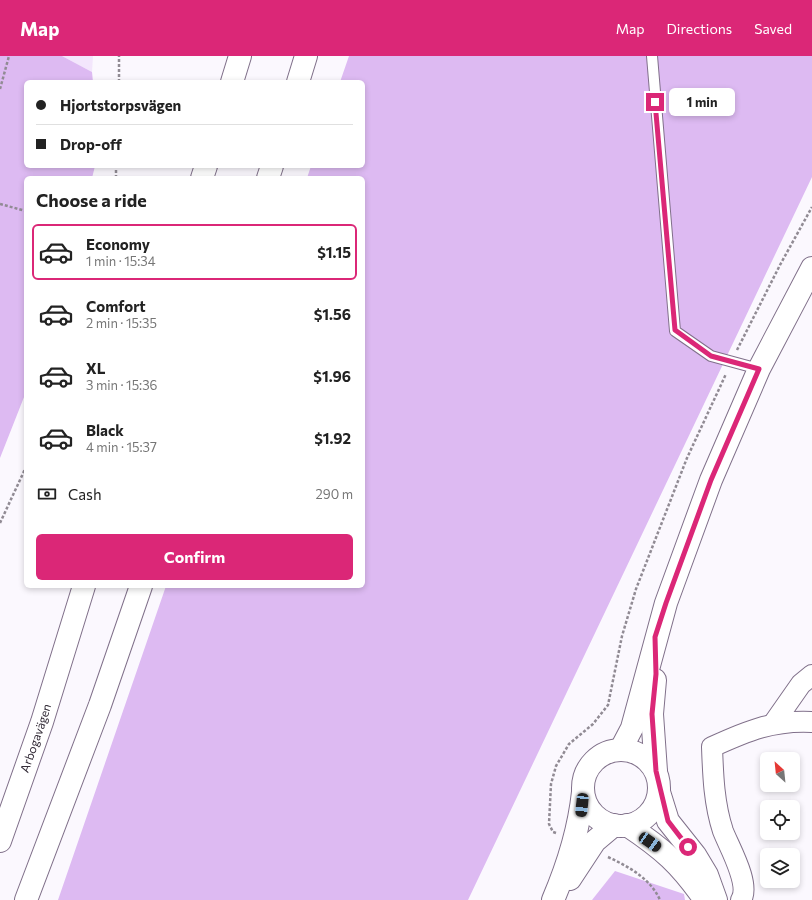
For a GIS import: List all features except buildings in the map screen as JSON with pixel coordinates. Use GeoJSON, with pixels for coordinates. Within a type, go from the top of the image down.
{"type":"FeatureCollection","features":[{"type":"Feature","properties":{"kind":"main road"},"geometry":{"type":"LineString","coordinates":[[233,80],[240,56]]}},
{"type":"Feature","properties":{"kind":"main road"},"geometry":{"type":"LineString","coordinates":[[299,80],[306,56]]}},
{"type":"Feature","properties":{"kind":"main road"},"geometry":{"type":"LineString","coordinates":[[621,749],[632,728],[655,637],[711,480],[759,369],[812,268]]}},
{"type":"Feature","properties":{"kind":"main road","name":"Arbogavägen"},"geometry":{"type":"LineString","coordinates":[[0,841],[71,634],[83,588]]}},
{"type":"Feature","properties":{"kind":"main road"},"geometry":{"type":"LineString","coordinates":[[26,900],[64,804],[140,588]]}},
{"type":"Feature","properties":{"kind":"main road"},"geometry":{"type":"LineString","coordinates":[[554,900],[595,841],[620,825],[639,822],[649,814],[656,804],[659,792],[659,781],[656,771],[652,714],[656,674],[655,637]]}},
{"type":"Feature","properties":{"kind":"main road"},"geometry":{"type":"LineString","coordinates":[[554,900],[574,841],[580,818],[585,776],[593,762],[606,752],[621,749],[642,755],[650,762],[656,771]]}},
{"type":"Feature","properties":{"kind":"main road"},"geometry":{"type":"LineString","coordinates":[[583,792],[586,803],[593,813],[602,821],[620,825],[673,860],[686,873],[706,900]]}},
{"type":"Feature","properties":{"kind":"main road"},"geometry":{"type":"LineString","coordinates":[[659,792],[668,821],[695,855],[707,875],[716,900]]}},
{"type":"Feature","properties":{"kind":"street"},"geometry":{"type":"LineString","coordinates":[[773,724],[801,684],[812,675]]}},
{"type":"Feature","properties":{"kind":"street"},"geometry":{"type":"LineString","coordinates":[[741,900],[744,893],[737,861],[723,832],[717,809],[712,747],[749,730],[773,724],[812,722]]}},
{"type":"Feature","properties":{"kind":"lane"},"geometry":{"type":"LineString","coordinates":[[652,56],[675,330],[711,356],[759,369]]}},
{"type":"Feature","properties":{"kind":"path"},"geometry":{"type":"LineString","coordinates":[[0,89],[9,56]]}},
{"type":"Feature","properties":{"kind":"path"},"geometry":{"type":"LineString","coordinates":[[119,56],[119,80]]}},
{"type":"Feature","properties":{"kind":"path"},"geometry":{"type":"LineString","coordinates":[[0,204],[24,210]]}},
{"type":"Feature","properties":{"kind":"path"},"geometry":{"type":"LineString","coordinates":[[0,523],[24,472]]}},
{"type":"Feature","properties":{"kind":"shaded area"},"geometry":{"type":"Polygon","coordinates":[[[0,56],[62,56],[92,72],[93,80],[24,80],[24,168],[94,168],[92,176],[24,176],[24,397],[0,458],[0,56]]]}},
{"type":"Feature","properties":{"kind":"shaded area"},"geometry":{"type":"Polygon","coordinates":[[[62,56],[93,56],[92,72],[62,56]]]}},
{"type":"Feature","properties":{"kind":"shaded area"},"geometry":{"type":"Polygon","coordinates":[[[349,56],[812,56],[812,177],[468,900],[58,900],[165,588],[365,588],[365,176],[308,176],[310,168],[365,168],[365,80],[341,80],[349,56]]]}},
{"type":"Feature","properties":{"kind":"shaded area"},"geometry":{"type":"Polygon","coordinates":[[[615,871],[684,894],[685,900],[592,900],[615,871]]]}},
{"type":"Feature","properties":{"kind":"route"},"geometry":{"type":"LineString","coordinates":[[655,102],[675,330],[711,356],[759,369],[711,480],[655,637],[656,674],[653,695],[652,731],[656,771],[659,781],[659,792],[668,821],[673,830],[688,847]]}}]}
